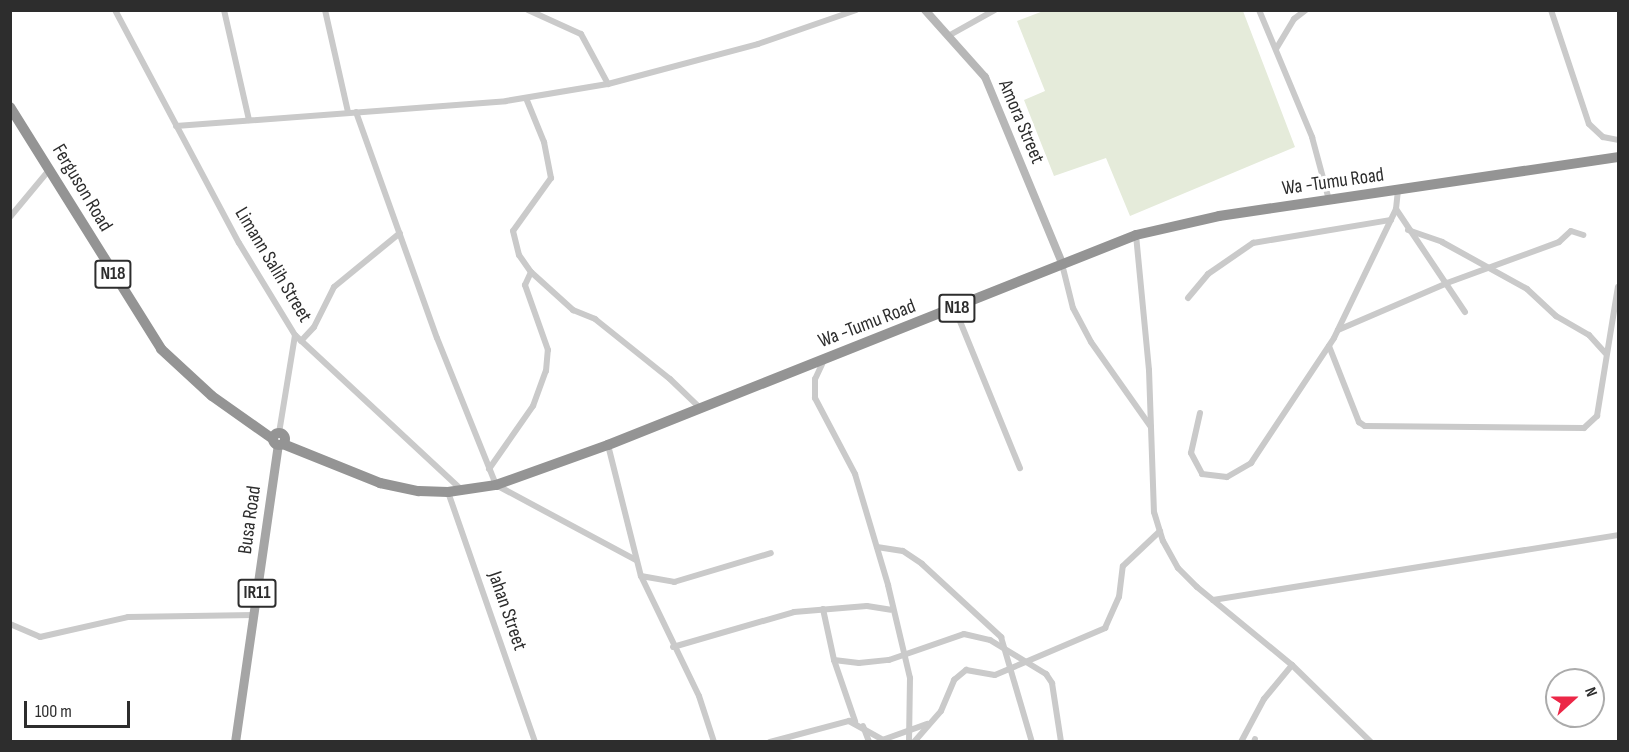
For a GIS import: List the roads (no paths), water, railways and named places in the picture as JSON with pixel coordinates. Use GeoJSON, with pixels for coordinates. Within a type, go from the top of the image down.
{"type":"FeatureCollection","features":[{"type":"Feature","properties":{"kind":"highway","name":"Ferguson Road"},"geometry":{"type":"LineString","coordinates":[[10,107],[162,349],[185,373],[243,418],[279,439]]}},
{"type":"Feature","properties":{"kind":"highway","name":"Wa -Tumu Road"},"geometry":{"type":"LineString","coordinates":[[279,439],[314,457],[380,483],[448,492],[495,485],[608,446],[955,309],[1062,262],[1136,235],[1219,216],[1618,157]]}},
{"type":"Feature","properties":{"kind":"main road","name":"Busa Road"},"geometry":{"type":"LineString","coordinates":[[235,741],[279,439]]}},
{"type":"Feature","properties":{"kind":"street","name":"Limann Salih Street"},"geometry":{"type":"LineString","coordinates":[[115,10],[239,243],[295,335],[463,490]]}},
{"type":"Feature","properties":{"kind":"street"},"geometry":{"type":"LineString","coordinates":[[224,10],[249,120]]}},
{"type":"Feature","properties":{"kind":"street"},"geometry":{"type":"LineString","coordinates":[[324,10],[348,112]]}},
{"type":"Feature","properties":{"kind":"street"},"geometry":{"type":"LineString","coordinates":[[528,10],[581,34],[608,84]]}},
{"type":"Feature","properties":{"kind":"street"},"geometry":{"type":"LineString","coordinates":[[176,126],[526,98],[608,84],[759,44],[856,10]]}},
{"type":"Feature","properties":{"kind":"street","name":"Amora Street"},"geometry":{"type":"LineString","coordinates":[[925,10],[950,35],[985,77],[1062,262]]}},
{"type":"Feature","properties":{"kind":"street"},"geometry":{"type":"LineString","coordinates":[[950,35],[995,10]]}},
{"type":"Feature","properties":{"kind":"street"},"geometry":{"type":"LineString","coordinates":[[1259,10],[1312,137],[1330,201]]}},
{"type":"Feature","properties":{"kind":"street"},"geometry":{"type":"LineString","coordinates":[[1276,49],[1294,19],[1306,10]]}},
{"type":"Feature","properties":{"kind":"street"},"geometry":{"type":"LineString","coordinates":[[1551,10],[1588,124],[1603,137],[1618,140]]}},
{"type":"Feature","properties":{"kind":"street"},"geometry":{"type":"LineString","coordinates":[[526,98],[551,166],[551,178],[543,194],[512,236],[519,255],[531,272],[573,310],[595,319],[670,378],[700,409]]}},
{"type":"Feature","properties":{"kind":"street"},"geometry":{"type":"LineString","coordinates":[[356,112],[495,485],[636,560]]}},
{"type":"Feature","properties":{"kind":"street"},"geometry":{"type":"LineString","coordinates":[[10,217],[50,169]]}},
{"type":"Feature","properties":{"kind":"street"},"geometry":{"type":"LineString","coordinates":[[1200,413],[1191,453],[1196,468],[1212,478],[1240,472],[1265,444],[1338,330],[1391,220],[1396,208],[1398,191]]}},
{"type":"Feature","properties":{"kind":"street"},"geometry":{"type":"LineString","coordinates":[[1396,208],[1408,230],[1465,312]]}},
{"type":"Feature","properties":{"kind":"street"},"geometry":{"type":"LineString","coordinates":[[1188,298],[1208,274],[1253,243],[1391,220]]}},
{"type":"Feature","properties":{"kind":"street"},"geometry":{"type":"LineString","coordinates":[[1408,230],[1442,242],[1527,289],[1556,316],[1589,335],[1605,353]]}},
{"type":"Feature","properties":{"kind":"street"},"geometry":{"type":"LineString","coordinates":[[1338,330],[1446,284],[1559,242],[1571,231],[1583,235]]}},
{"type":"Feature","properties":{"kind":"street"},"geometry":{"type":"LineString","coordinates":[[301,341],[314,327],[334,287],[400,233]]}},
{"type":"Feature","properties":{"kind":"street"},"geometry":{"type":"LineString","coordinates":[[1136,235],[1151,428],[1154,512],[1160,531],[1178,568],[1348,715],[1371,741]]}},
{"type":"Feature","properties":{"kind":"street"},"geometry":{"type":"LineString","coordinates":[[1062,262],[1073,308],[1090,342],[1151,428]]}},
{"type":"Feature","properties":{"kind":"street"},"geometry":{"type":"LineString","coordinates":[[489,469],[533,406],[546,371],[548,350],[525,285],[531,272]]}},
{"type":"Feature","properties":{"kind":"street"},"geometry":{"type":"LineString","coordinates":[[1329,346],[1359,422],[1365,426],[1584,428],[1597,417],[1605,353],[1618,287]]}},
{"type":"Feature","properties":{"kind":"street"},"geometry":{"type":"LineString","coordinates":[[955,309],[1020,468]]}},
{"type":"Feature","properties":{"kind":"street"},"geometry":{"type":"LineString","coordinates":[[279,439],[295,335]]}},
{"type":"Feature","properties":{"kind":"street"},"geometry":{"type":"LineString","coordinates":[[825,359],[815,379],[815,398],[855,474],[877,548],[902,657],[910,678],[909,741]]}},
{"type":"Feature","properties":{"kind":"street"},"geometry":{"type":"LineString","coordinates":[[608,446],[641,576],[699,696],[714,741]]}},
{"type":"Feature","properties":{"kind":"street","name":"Jahan Street"},"geometry":{"type":"LineString","coordinates":[[448,492],[535,741]]}},
{"type":"Feature","properties":{"kind":"street"},"geometry":{"type":"LineString","coordinates":[[914,741],[941,711],[957,676],[971,669],[990,676],[1012,669],[1105,628],[1119,597],[1123,566],[1160,531]]}},
{"type":"Feature","properties":{"kind":"street"},"geometry":{"type":"LineString","coordinates":[[1213,600],[1618,535]]}},
{"type":"Feature","properties":{"kind":"street"},"geometry":{"type":"LineString","coordinates":[[877,548],[903,551],[922,564],[990,626],[1006,649],[1032,741]]}},
{"type":"Feature","properties":{"kind":"street"},"geometry":{"type":"LineString","coordinates":[[641,576],[674,582],[771,553]]}},
{"type":"Feature","properties":{"kind":"street"},"geometry":{"type":"LineString","coordinates":[[674,647],[794,612],[867,606],[891,610]]}},
{"type":"Feature","properties":{"kind":"street"},"geometry":{"type":"LineString","coordinates":[[824,609],[834,660],[855,721],[886,740],[927,724]]}},
{"type":"Feature","properties":{"kind":"street"},"geometry":{"type":"LineString","coordinates":[[10,624],[40,637],[128,617],[254,615]]}},
{"type":"Feature","properties":{"kind":"street"},"geometry":{"type":"LineString","coordinates":[[834,660],[858,663],[902,657],[964,634],[990,640],[1029,662],[1052,682],[1061,741]]}},
{"type":"Feature","properties":{"kind":"street"},"geometry":{"type":"LineString","coordinates":[[1241,741],[1264,699],[1292,665]]}},
{"type":"Feature","properties":{"kind":"street"},"geometry":{"type":"LineString","coordinates":[[770,741],[855,721]]}},
{"type":"Feature","properties":{"kind":"street"},"geometry":{"type":"LineString","coordinates":[[863,726],[869,741]]}}]}
